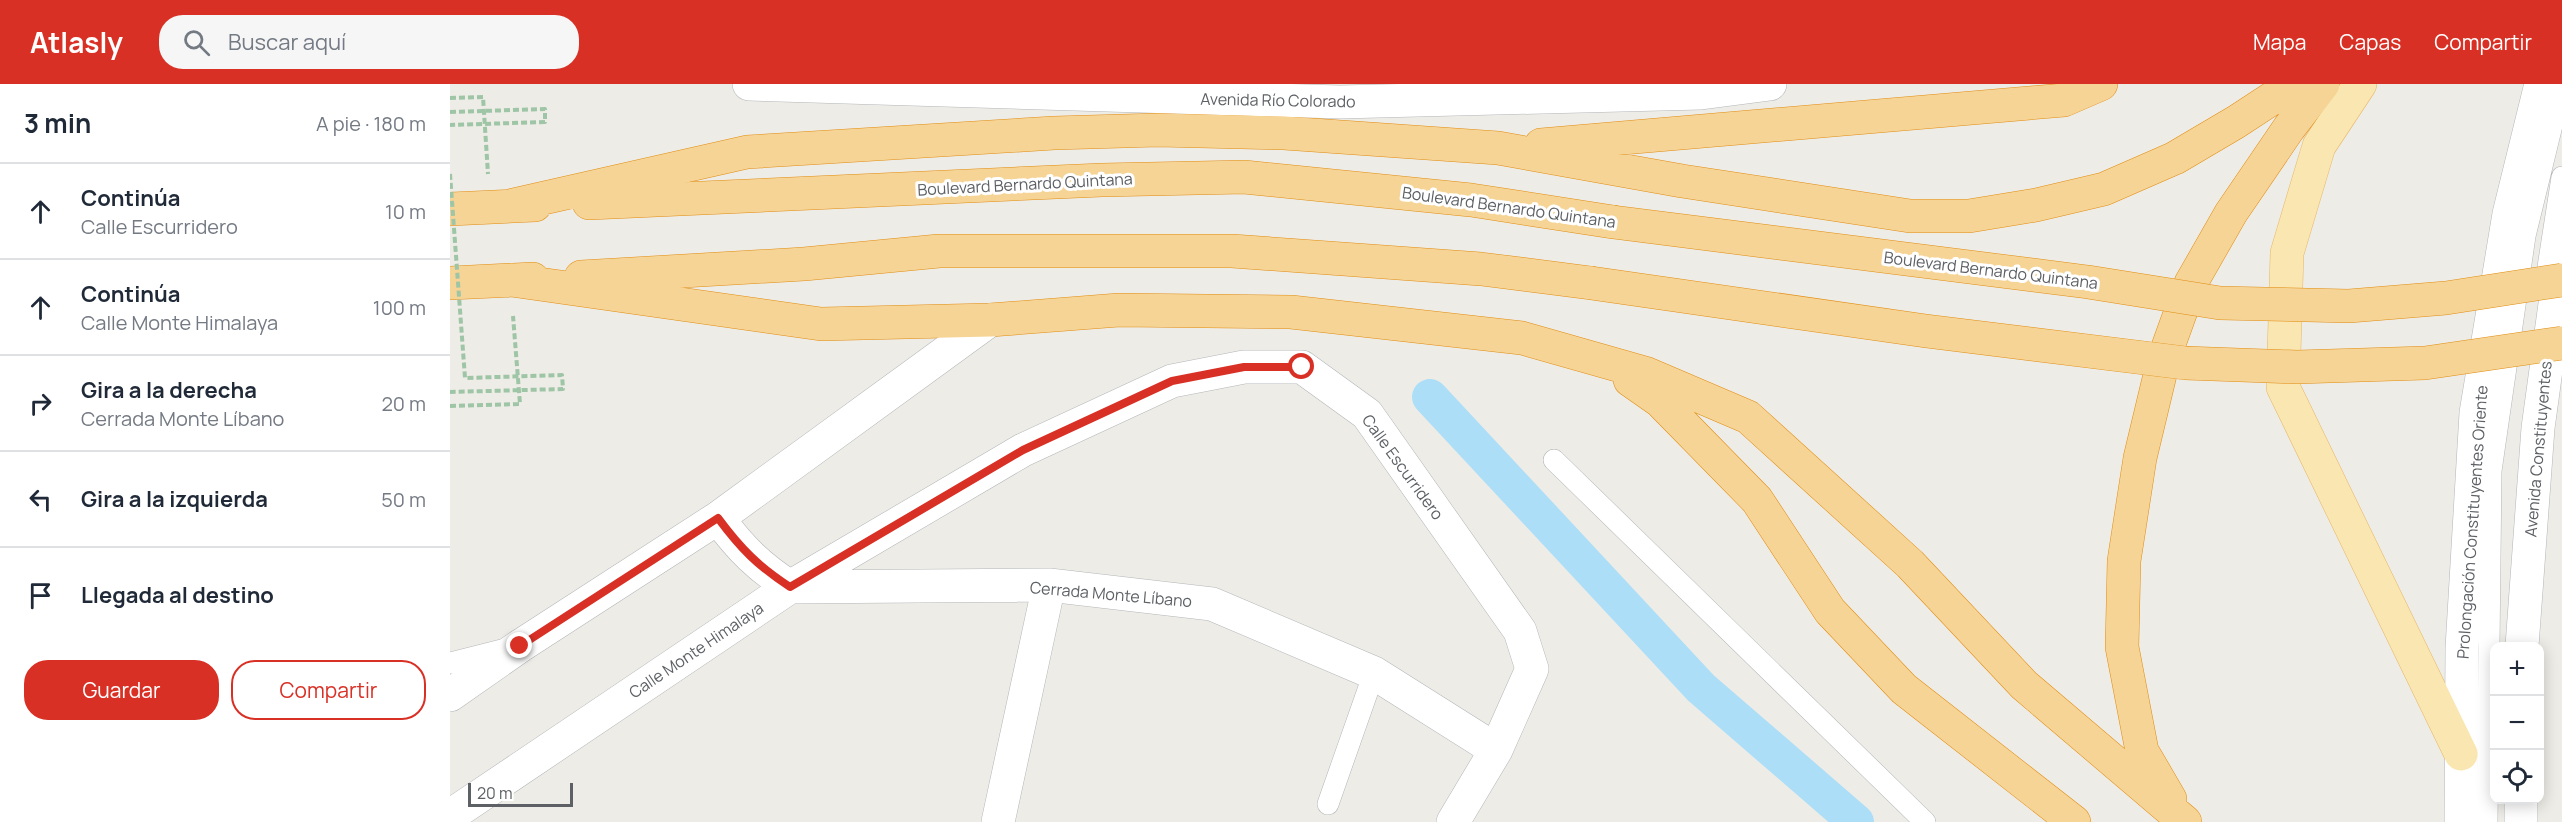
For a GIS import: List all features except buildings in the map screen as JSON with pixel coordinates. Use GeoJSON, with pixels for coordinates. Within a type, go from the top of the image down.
{"type":"FeatureCollection","features":[{"type":"Feature","properties":{"kind":"highway"},"geometry":{"type":"LineString","coordinates":[[1498,148],[2064,100],[2101,84]]}},
{"type":"Feature","properties":{"kind":"highway"},"geometry":{"type":"LineString","coordinates":[[502,206],[747,152],[1030,134],[1158,130],[1284,133],[1498,148],[1682,181],[1910,216],[1969,216],[2036,205],[2104,189],[2175,158],[2294,84]]}},
{"type":"Feature","properties":{"kind":"highway"},"geometry":{"type":"LineString","coordinates":[[2184,821],[2142,751],[2122,647],[2124,561],[2140,458],[2164,358],[2191,283],[2231,213],[2289,128],[2323,84]]}},
{"type":"Feature","properties":{"kind":"highway","name":"Boulevard Bernardo Quintana"},"geometry":{"type":"LineString","coordinates":[[450,209],[790,196],[1102,180],[1244,177],[1471,200],[1613,222],[2088,282],[2220,303],[2349,306],[2446,298],[2562,280]]}},
{"type":"Feature","properties":{"kind":"highway"},"geometry":{"type":"LineString","coordinates":[[450,283],[804,264],[939,251],[1232,251],[1368,260],[1591,283],[1926,331],[2185,363],[2297,367],[2425,363],[2562,344]]}},
{"type":"Feature","properties":{"kind":"highway"},"geometry":{"type":"LineString","coordinates":[[510,280],[821,324],[990,320],[1119,310],[1291,312],[1522,338],[1645,373],[1748,417],[1910,564],[2024,685],[2184,821]]}},
{"type":"Feature","properties":{"kind":"highway"},"geometry":{"type":"LineString","coordinates":[[1604,362],[1660,401],[1757,500],[1830,611],[1904,689],[2074,822]]}},
{"type":"Feature","properties":{"kind":"main road"},"geometry":{"type":"LineString","coordinates":[[2360,84],[2319,146],[2287,253],[2283,387],[2461,754]]}},
{"type":"Feature","properties":{"kind":"street","name":"Avenida Río Colorado"},"geometry":{"type":"LineString","coordinates":[[749,84],[1339,93],[1701,88],[1770,84]]}},
{"type":"Feature","properties":{"kind":"street","name":"Prolongación Constituyentes Oriente"},"geometry":{"type":"LineString","coordinates":[[2461,822],[2462,648],[2476,412],[2509,213],[2541,84]]}},
{"type":"Feature","properties":{"kind":"street","name":"Avenida Constituyentes"},"geometry":{"type":"LineString","coordinates":[[2522,642],[2538,428],[2562,253]]}},
{"type":"Feature","properties":{"kind":"street"},"geometry":{"type":"LineString","coordinates":[[450,695],[520,646],[718,518],[990,320]]}},
{"type":"Feature","properties":{"kind":"street","name":"Calle Monte Himalaya"},"geometry":{"type":"LineString","coordinates":[[450,816],[790,587],[1023,450],[1172,381],[1244,367]]}},
{"type":"Feature","properties":{"kind":"street","name":"Calle Escurridero"},"geometry":{"type":"LineString","coordinates":[[1244,367],[1302,367],[1367,414],[1520,631],[1532,669],[1496,750]]}},
{"type":"Feature","properties":{"kind":"street"},"geometry":{"type":"LineString","coordinates":[[718,518],[742,550],[763,570],[790,587]]}},
{"type":"Feature","properties":{"kind":"street"},"geometry":{"type":"LineString","coordinates":[[998,822],[1049,585]]}},
{"type":"Feature","properties":{"kind":"street","name":"Cerrada Monte Líbano"},"geometry":{"type":"LineString","coordinates":[[790,587],[1049,585],[1212,604],[1374,673],[1496,750]]}},
{"type":"Feature","properties":{"kind":"street"},"geometry":{"type":"LineString","coordinates":[[1453,822],[1496,750]]}},
{"type":"Feature","properties":{"kind":"street"},"geometry":{"type":"LineString","coordinates":[[2521,804],[2521,822]]}},
{"type":"Feature","properties":{"kind":"lane"},"geometry":{"type":"LineString","coordinates":[[2487,822],[2491,471],[2525,236],[2562,84]]}},
{"type":"Feature","properties":{"kind":"lane"},"geometry":{"type":"LineString","coordinates":[[2509,642],[2520,448],[2562,177]]}},
{"type":"Feature","properties":{"kind":"lane"},"geometry":{"type":"LineString","coordinates":[[1554,460],[1925,822]]}},
{"type":"Feature","properties":{"kind":"lane"},"geometry":{"type":"LineString","coordinates":[[450,663],[520,646]]}},
{"type":"Feature","properties":{"kind":"lane"},"geometry":{"type":"LineString","coordinates":[[1328,804],[1374,673]]}},
{"type":"Feature","properties":{"kind":"lane"},"geometry":{"type":"LineString","coordinates":[[2508,804],[2508,822]]}},
{"type":"Feature","properties":{"kind":"path"},"geometry":{"type":"LineString","coordinates":[[450,98],[483,97],[502,206]]}},
{"type":"Feature","properties":{"kind":"path"},"geometry":{"type":"LineString","coordinates":[[450,112],[544,109],[545,122],[450,125]]}},
{"type":"Feature","properties":{"kind":"path"},"geometry":{"type":"LineString","coordinates":[[450,174],[465,378],[562,375],[563,388],[450,392]]}},
{"type":"Feature","properties":{"kind":"path"},"geometry":{"type":"LineString","coordinates":[[450,406],[520,404],[510,280]]}},
{"type":"Feature","properties":{"kind":"waterway"},"geometry":{"type":"LineString","coordinates":[[1430,397],[1701,688],[1856,822]]}},
{"type":"Feature","properties":{"kind":"route"},"geometry":{"type":"LineString","coordinates":[[520,646],[718,518],[742,550],[763,570],[790,587],[1023,450],[1172,381],[1244,367],[1302,367]]}}]}
